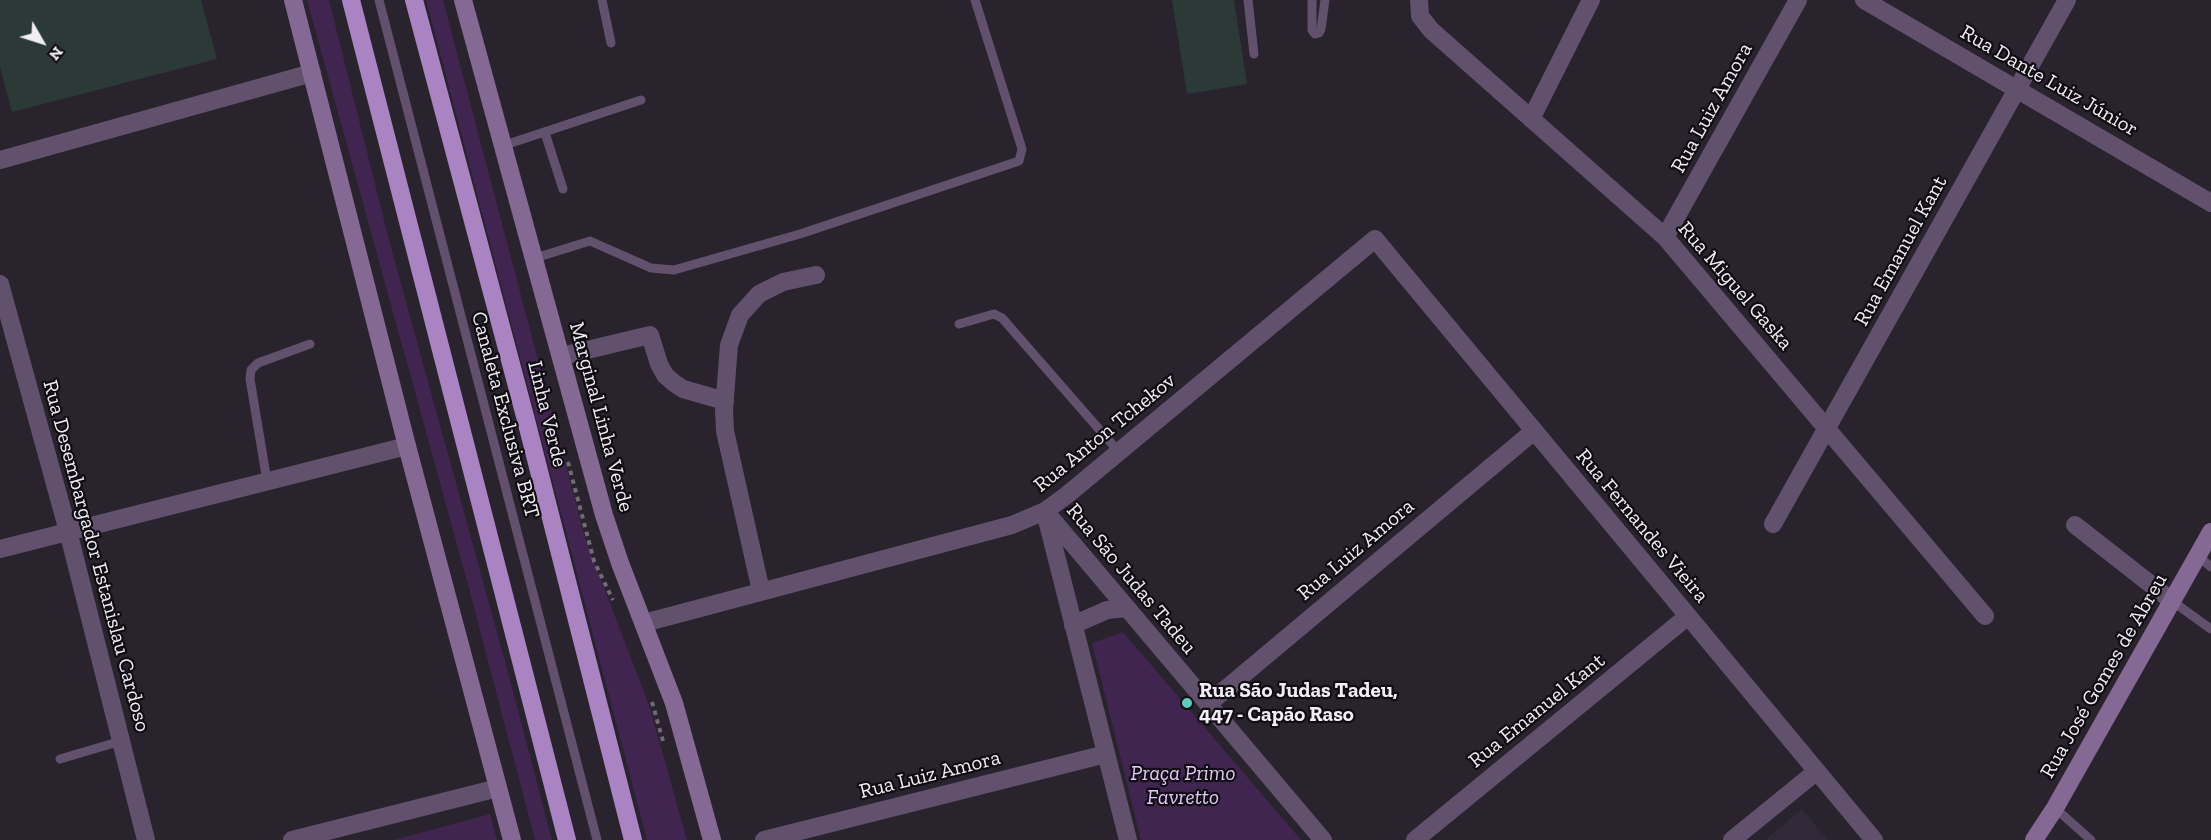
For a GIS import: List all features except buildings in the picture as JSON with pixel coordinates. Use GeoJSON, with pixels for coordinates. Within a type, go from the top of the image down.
{"type":"FeatureCollection","features":[{"type":"Feature","properties":{"kind":"highway"},"geometry":{"type":"LineString","coordinates":[[351,0],[567,840]]}},
{"type":"Feature","properties":{"kind":"highway","name":"Linha Verde"},"geometry":{"type":"LineString","coordinates":[[414,0],[526,420],[633,840]]}},
{"type":"Feature","properties":{"kind":"main road"},"geometry":{"type":"LineString","coordinates":[[293,0],[407,446],[512,840]]}},
{"type":"Feature","properties":{"kind":"main road","name":"Marginal Linha Verde"},"geometry":{"type":"LineString","coordinates":[[463,0],[612,542],[675,703],[712,840]]}},
{"type":"Feature","properties":{"kind":"main road","name":"Rua José Gomes de Abreu"},"geometry":{"type":"LineString","coordinates":[[2034,840],[2055,808],[2172,601],[2204,561],[2211,532]]}},
{"type":"Feature","properties":{"kind":"street"},"geometry":{"type":"LineString","coordinates":[[1531,119],[1591,0]]}},
{"type":"Feature","properties":{"kind":"street","name":"Rua Luiz Amora"},"geometry":{"type":"LineString","coordinates":[[1665,237],[1798,0]]}},
{"type":"Feature","properties":{"kind":"street","name":"Rua Dante Luiz Júnior"},"geometry":{"type":"LineString","coordinates":[[1864,0],[2211,203]]}},
{"type":"Feature","properties":{"kind":"street","name":"Rua Emanuel Kant"},"geometry":{"type":"LineString","coordinates":[[1773,524],[2067,0]]}},
{"type":"Feature","properties":{"kind":"street","name":"Rua Miguel Gaska"},"geometry":{"type":"LineString","coordinates":[[1420,8],[1431,30],[1665,237],[1985,616]]}},
{"type":"Feature","properties":{"kind":"street"},"geometry":{"type":"LineString","coordinates":[[0,160],[312,73]]}},
{"type":"Feature","properties":{"kind":"street","name":"Rua Fernandes Vieira"},"geometry":{"type":"LineString","coordinates":[[1375,239],[1874,840]]}},
{"type":"Feature","properties":{"kind":"street","name":"Rua Anton Tchekov"},"geometry":{"type":"LineString","coordinates":[[644,623],[1011,525],[1044,511],[1067,495],[1375,239]]}},
{"type":"Feature","properties":{"kind":"street"},"geometry":{"type":"LineString","coordinates":[[761,591],[725,431],[729,345],[740,315],[759,294],[772,286],[816,275]]}},
{"type":"Feature","properties":{"kind":"street","name":"Rua Desembargador Estanislau Cardoso"},"geometry":{"type":"LineString","coordinates":[[0,284],[68,531],[146,840]]}},
{"type":"Feature","properties":{"kind":"street"},"geometry":{"type":"LineString","coordinates":[[562,356],[650,335],[659,364],[665,375],[674,383],[683,389],[725,401]]}},
{"type":"Feature","properties":{"kind":"street","name":"Rua Luiz Amora"},"geometry":{"type":"LineString","coordinates":[[1208,704],[1534,431]]}},
{"type":"Feature","properties":{"kind":"street"},"geometry":{"type":"LineString","coordinates":[[0,549],[407,446]]}},
{"type":"Feature","properties":{"kind":"street"},"geometry":{"type":"LineString","coordinates":[[1044,511],[1128,840]]}},
{"type":"Feature","properties":{"kind":"street","name":"Rua São Judas Tadeu"},"geometry":{"type":"LineString","coordinates":[[1044,511],[1323,840]]}},
{"type":"Feature","properties":{"kind":"street"},"geometry":{"type":"LineString","coordinates":[[2075,525],[2172,601]]}},
{"type":"Feature","properties":{"kind":"street"},"geometry":{"type":"LineString","coordinates":[[1073,625],[1107,610],[1127,608]]}},
{"type":"Feature","properties":{"kind":"street","name":"Rua Emanuel Kant"},"geometry":{"type":"LineString","coordinates":[[1415,840],[1688,616]]}},
{"type":"Feature","properties":{"kind":"street","name":"Rua Luiz Amora"},"geometry":{"type":"LineString","coordinates":[[764,840],[1106,754]]}},
{"type":"Feature","properties":{"kind":"street"},"geometry":{"type":"LineString","coordinates":[[1732,840],[1816,771]]}},
{"type":"Feature","properties":{"kind":"street"},"geometry":{"type":"LineString","coordinates":[[292,840],[498,788]]}},
{"type":"Feature","properties":{"kind":"lane","name":"Canaleta Exclusiva BRT"},"geometry":{"type":"LineString","coordinates":[[379,0],[597,840]]}},
{"type":"Feature","properties":{"kind":"lane"},"geometry":{"type":"LineString","coordinates":[[602,0],[611,43]]}},
{"type":"Feature","properties":{"kind":"lane"},"geometry":{"type":"LineString","coordinates":[[535,258],[590,241],[651,268],[674,270],[800,234],[1019,161],[1022,149],[975,0]]}},
{"type":"Feature","properties":{"kind":"lane"},"geometry":{"type":"LineString","coordinates":[[1248,0],[1254,54]]}},
{"type":"Feature","properties":{"kind":"lane"},"geometry":{"type":"LineString","coordinates":[[1312,0],[1312,30],[1319,33],[1325,0]]}},
{"type":"Feature","properties":{"kind":"lane"},"geometry":{"type":"LineString","coordinates":[[502,146],[641,100]]}},
{"type":"Feature","properties":{"kind":"lane"},"geometry":{"type":"LineString","coordinates":[[545,133],[563,189]]}},
{"type":"Feature","properties":{"kind":"lane"},"geometry":{"type":"LineString","coordinates":[[959,324],[994,314],[1002,318],[1119,452]]}},
{"type":"Feature","properties":{"kind":"lane"},"geometry":{"type":"LineString","coordinates":[[267,481],[250,379],[251,370],[258,363],[309,344]]}},
{"type":"Feature","properties":{"kind":"lane"},"geometry":{"type":"LineString","coordinates":[[2172,601],[2211,629]]}},
{"type":"Feature","properties":{"kind":"lane"},"geometry":{"type":"LineString","coordinates":[[60,759],[121,741]]}},
{"type":"Feature","properties":{"kind":"lane"},"geometry":{"type":"LineString","coordinates":[[2055,808],[2091,840]]}},
{"type":"Feature","properties":{"kind":"shaded area"},"geometry":{"type":"Polygon","coordinates":[[[1802,809],[1828,840],[1765,840],[1802,809]]]}},
{"type":"Feature","properties":{"kind":"green space"},"geometry":{"type":"Polygon","coordinates":[[[307,0],[329,0],[389,240],[552,840],[535,840],[467,581],[307,0]]]}},
{"type":"Feature","properties":{"kind":"green space"},"geometry":{"type":"Polygon","coordinates":[[[426,0],[443,0],[585,538],[649,705],[687,840],[647,840],[426,0]]]}},
{"type":"Feature","properties":{"kind":"green space","name":"Praça Primo Favretto"},"geometry":{"type":"Polygon","coordinates":[[[1123,632],[1301,840],[1141,840],[1092,643],[1123,632]]]}},
{"type":"Feature","properties":{"kind":"green space"},"geometry":{"type":"Polygon","coordinates":[[[490,814],[497,840],[394,840],[490,814]]]}},
{"type":"Feature","properties":{"kind":"place","name":"Rua São Judas Tadeu, 447 - Capão Raso"},"geometry":{"type":"Point","coordinates":[1187,703]}}]}
